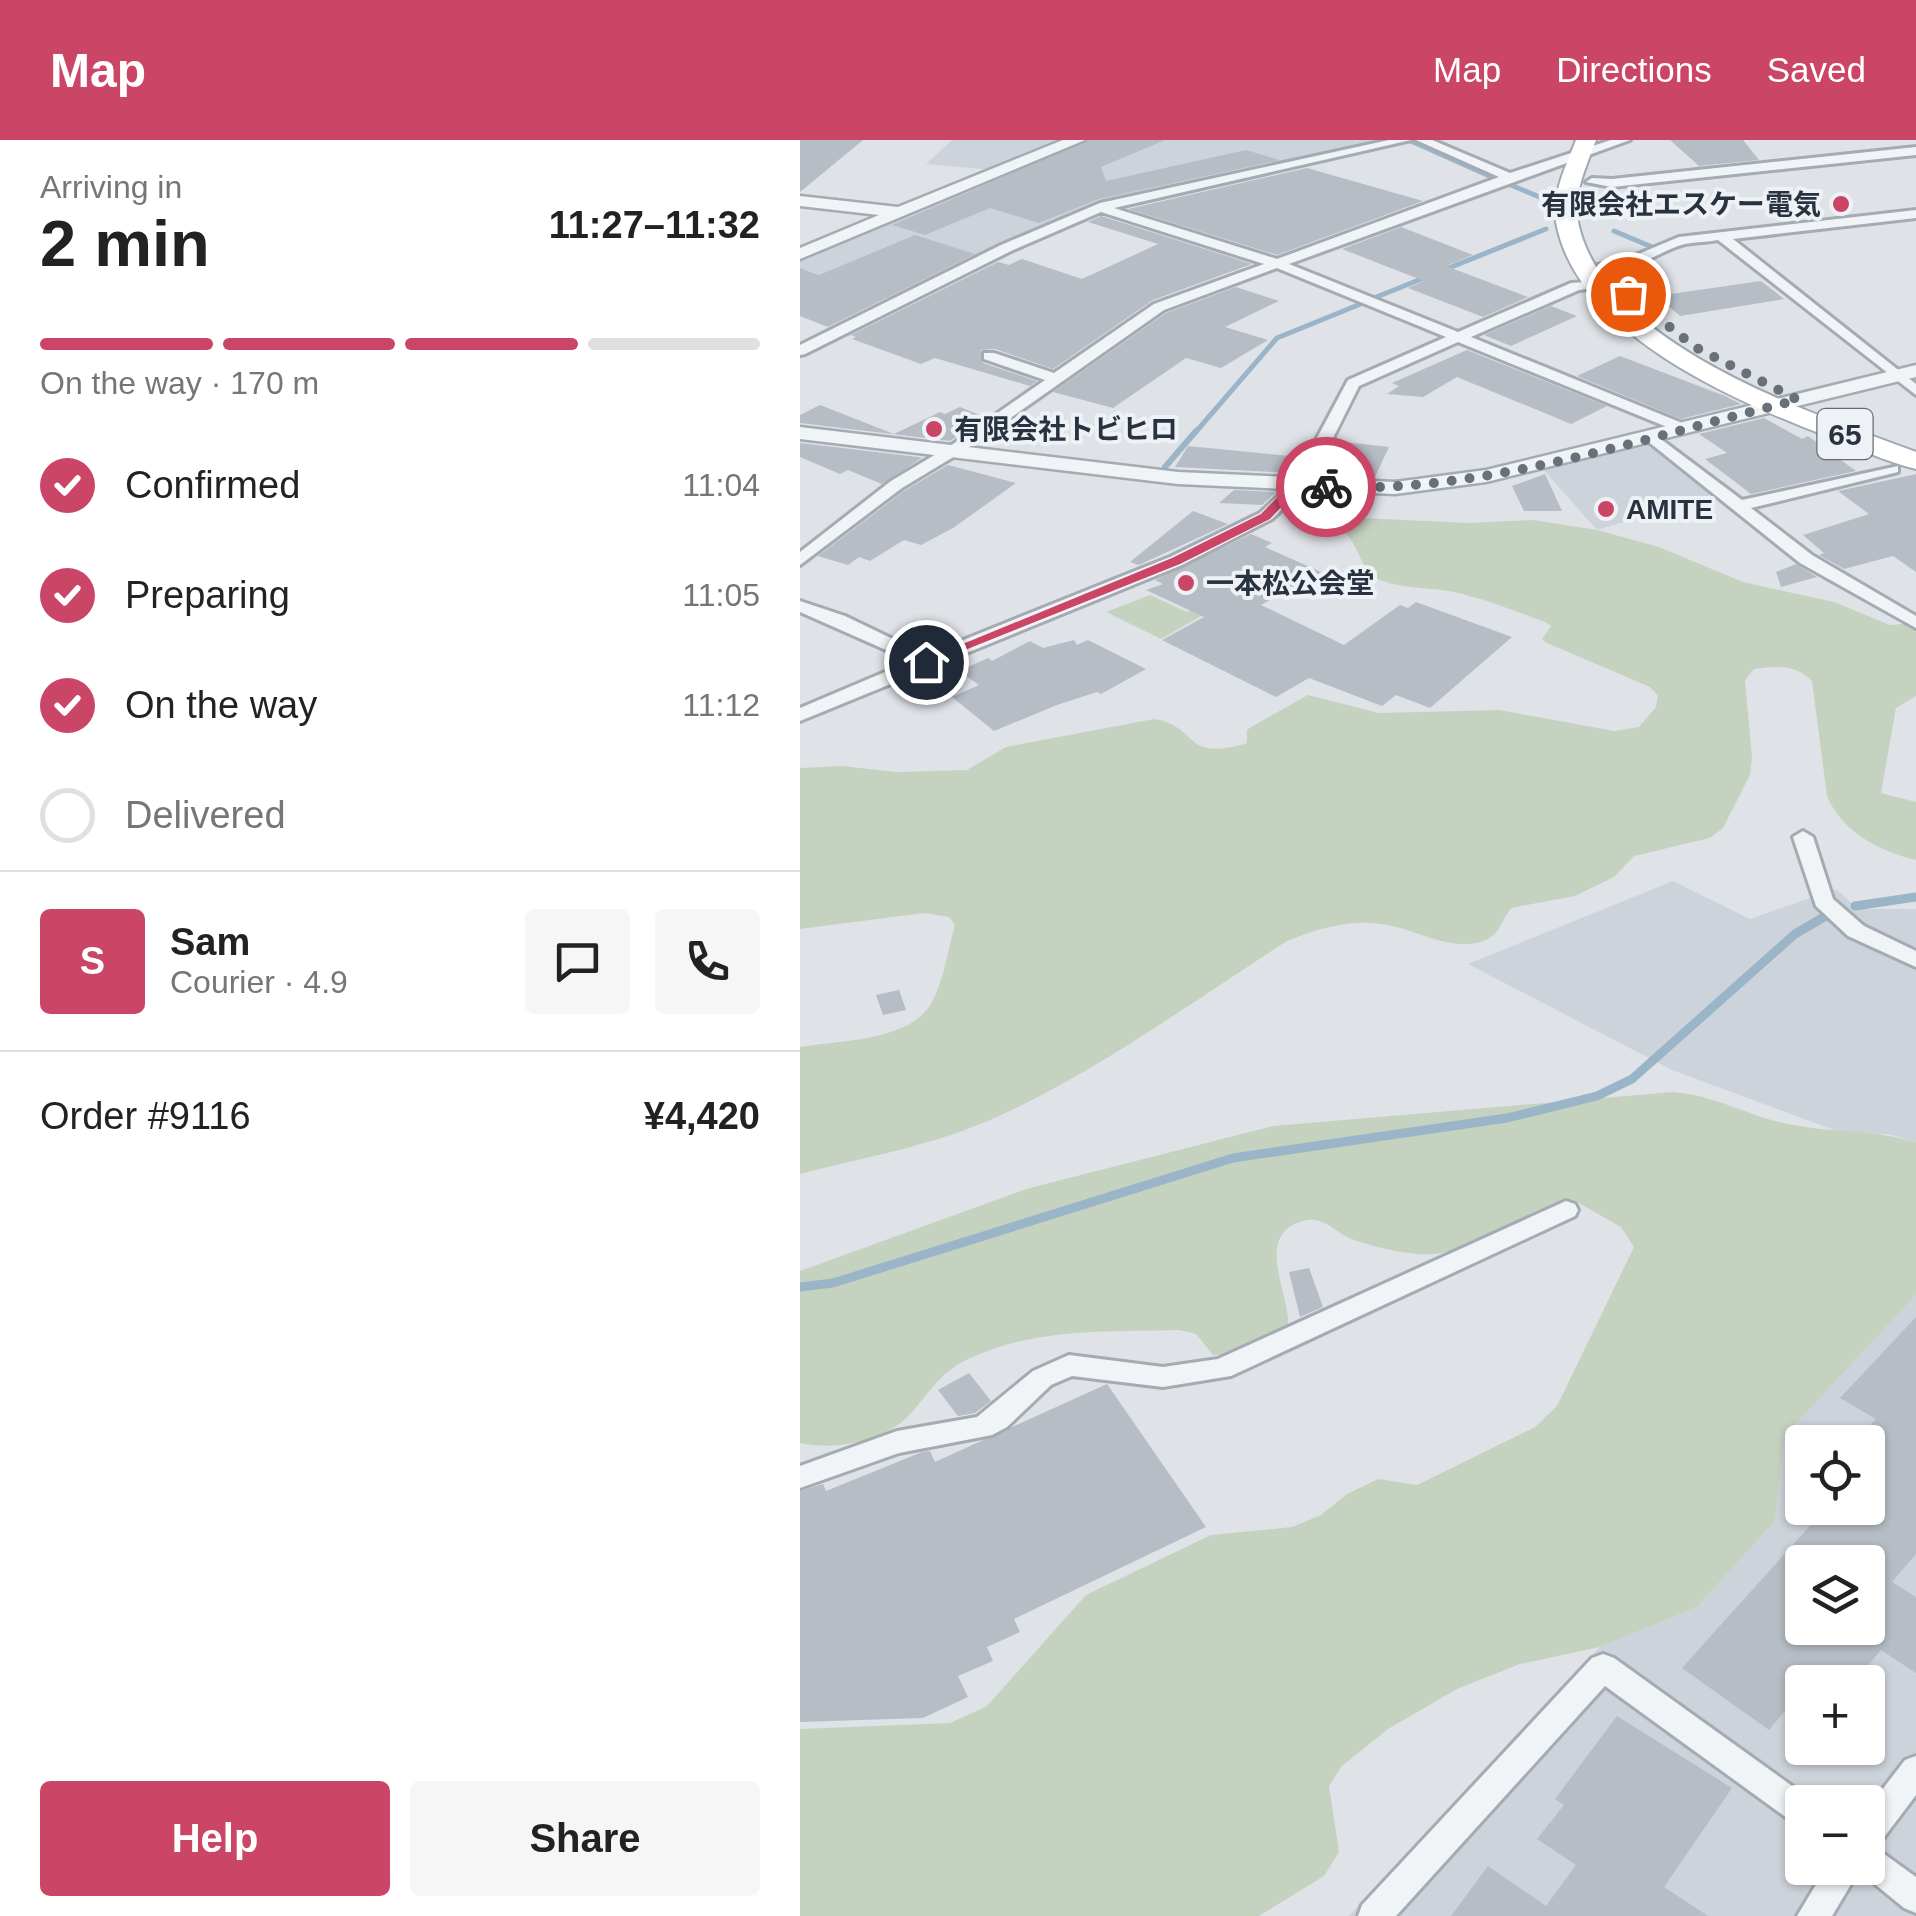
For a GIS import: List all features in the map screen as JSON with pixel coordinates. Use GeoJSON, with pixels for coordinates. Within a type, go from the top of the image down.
{"type":"FeatureCollection","features":[{"type":"Feature","properties":{"kind":"main road","name":"65"},"geometry":{"type":"LineString","coordinates":[[1600,144],[1588,220],[1601,274],[1622,312],[1714,376],[1916,445]]}},
{"type":"Feature","properties":{"kind":"main road","name":"65"},"geometry":{"type":"LineString","coordinates":[[1600,144],[1568,192],[1567,220],[1575,250],[1601,274]]}},
{"type":"Feature","properties":{"kind":"main road","name":"65"},"geometry":{"type":"LineString","coordinates":[[1786,402],[1904,465]]}},
{"type":"Feature","properties":{"kind":"street"},"geometry":{"type":"LineString","coordinates":[[800,254],[1075,140]]}},
{"type":"Feature","properties":{"kind":"street"},"geometry":{"type":"LineString","coordinates":[[800,351],[1006,248],[1100,208],[1405,140]]}},
{"type":"Feature","properties":{"kind":"street"},"geometry":{"type":"LineString","coordinates":[[1422,140],[1511,178]]}},
{"type":"Feature","properties":{"kind":"street"},"geometry":{"type":"LineString","coordinates":[[800,560],[886,492],[1159,307],[1600,144]]}},
{"type":"Feature","properties":{"kind":"street"},"geometry":{"type":"LineString","coordinates":[[1592,182],[1916,151]]}},
{"type":"Feature","properties":{"kind":"street"},"geometry":{"type":"LineString","coordinates":[[800,201],[899,213]]}},
{"type":"Feature","properties":{"kind":"street"},"geometry":{"type":"LineString","coordinates":[[1100,208],[1279,265],[1682,428]]}},
{"type":"Feature","properties":{"kind":"street"},"geometry":{"type":"LineString","coordinates":[[800,715],[1176,561],[1266,516],[1294,486],[1326,438],[1353,383],[1679,241],[1916,214]]}},
{"type":"Feature","properties":{"kind":"street"},"geometry":{"type":"LineString","coordinates":[[1721,236],[1907,373],[1916,391]]}},
{"type":"Feature","properties":{"kind":"street"},"geometry":{"type":"LineString","coordinates":[[988,356],[1056,379]]}},
{"type":"Feature","properties":{"kind":"street"},"geometry":{"type":"LineString","coordinates":[[800,433],[1157,476],[1364,489],[1457,482],[1907,373]]}},
{"type":"Feature","properties":{"kind":"street"},"geometry":{"type":"LineString","coordinates":[[1650,436],[1806,559],[1916,623]]}},
{"type":"Feature","properties":{"kind":"street"},"geometry":{"type":"LineString","coordinates":[[1740,506],[1904,465]]}},
{"type":"Feature","properties":{"kind":"street"},"geometry":{"type":"LineString","coordinates":[[800,606],[839,620],[926,662]]}},
{"type":"Feature","properties":{"kind":"street"},"geometry":{"type":"LineString","coordinates":[[1803,837],[1823,901],[1856,931],[1916,960]]}},
{"type":"Feature","properties":{"kind":"street"},"geometry":{"type":"LineString","coordinates":[[800,1477],[896,1442],[982,1427],[997,1419],[1042,1378],[1069,1365],[1163,1377],[1222,1370],[1566,1210]]}},
{"type":"Feature","properties":{"kind":"street"},"geometry":{"type":"LineString","coordinates":[[1374,1916],[1603,1667],[1785,1800]]}},
{"type":"Feature","properties":{"kind":"street"},"geometry":{"type":"LineString","coordinates":[[1885,1811],[1916,1770]]}},
{"type":"Feature","properties":{"kind":"street"},"geometry":{"type":"LineString","coordinates":[[1885,1872],[1916,1896]]}},
{"type":"Feature","properties":{"kind":"street"},"geometry":{"type":"LineString","coordinates":[[1814,1916],[1833,1885]]}},
{"type":"Feature","properties":{"kind":"shaded area"},"geometry":{"type":"Polygon","coordinates":[[[952,140],[1063,142],[994,170],[926,164],[952,140]]]}},
{"type":"Feature","properties":{"kind":"shaded area"},"geometry":{"type":"Polygon","coordinates":[[[1087,140],[1380,140],[1100,201],[996,245],[889,298],[800,268],[800,258],[1087,140]]]}},
{"type":"Feature","properties":{"kind":"shaded area"},"geometry":{"type":"Polygon","coordinates":[[[1645,443],[1714,494],[1597,530],[1542,468],[1645,443]]]}},
{"type":"Feature","properties":{"kind":"shaded area"},"geometry":{"type":"Polygon","coordinates":[[[1673,881],[1750,919],[1836,889],[1858,909],[1916,909],[1916,1143],[1893,1135],[1837,1131],[1672,1070],[1468,964],[1673,881]]]}},
{"type":"Feature","properties":{"kind":"shaded area"},"geometry":{"type":"Polygon","coordinates":[[[1916,1295],[1916,1916],[1349,1916],[1600,1647],[1697,1607],[1775,1521],[1785,1434],[1785,1525],[1885,1525],[1885,1425],[1793,1425],[1916,1295]]]}},
{"type":"Feature","properties":{"kind":"green space"},"geometry":{"type":"Polygon","coordinates":[[[1346,520],[1470,523],[1533,520],[1597,530],[1659,547],[1743,582],[1834,602],[1890,625],[1916,623],[1916,696],[1896,708],[1881,793],[1916,802],[1916,860],[1863,838],[1834,809],[1827,796],[1812,681],[1792,669],[1754,669],[1745,680],[1750,775],[1723,828],[1710,838],[1634,856],[1614,877],[1575,896],[1511,908],[1496,933],[1475,943],[1450,943],[1374,923],[1336,926],[1299,936],[1037,1098],[926,1143],[800,1174],[800,1047],[873,1037],[908,1025],[922,1015],[940,984],[955,925],[949,917],[924,913],[800,929],[800,768],[967,770],[1006,747],[1154,719],[1178,728],[1200,746],[1226,748],[1247,743],[1247,730],[1308,695],[1379,713],[1499,710],[1614,731],[1639,727],[1656,707],[1658,696],[1650,687],[1547,643],[1542,639],[1551,626],[1545,622],[1466,595],[1400,585],[1369,575],[1340,526],[1346,520]]]}},
{"type":"Feature","properties":{"kind":"green space"},"geometry":{"type":"Polygon","coordinates":[[[1150,595],[1187,612],[1197,607],[1208,612],[1161,639],[1106,612],[1150,595]]]}},
{"type":"Feature","properties":{"kind":"green space"},"geometry":{"type":"Polygon","coordinates":[[[1673,1092],[1704,1097],[1793,1125],[1886,1135],[1916,1143],[1916,1295],[1794,1425],[1785,1425],[1775,1521],[1697,1607],[1600,1647],[1520,1664],[1457,1689],[1388,1729],[1342,1766],[1329,1786],[1339,1852],[1324,1876],[1259,1916],[800,1916],[800,1729],[950,1723],[987,1706],[1086,1595],[1211,1535],[1292,1527],[1321,1515],[1347,1494],[1378,1479],[1417,1485],[1535,1427],[1557,1406],[1634,1247],[1621,1227],[1577,1202],[1537,1211],[1480,1240],[1439,1253],[1383,1248],[1349,1238],[1320,1221],[1304,1221],[1287,1229],[1277,1249],[1288,1325],[1263,1342],[1233,1353],[1213,1355],[1196,1334],[1179,1330],[1079,1333],[1030,1339],[982,1353],[958,1365],[890,1430],[845,1444],[800,1443],[800,1271],[1026,1189],[1273,1126],[1673,1092]]]}},
{"type":"Feature","properties":{"kind":"building"},"geometry":{"type":"Polygon","coordinates":[[[800,140],[863,140],[800,192],[800,140]]]}},
{"type":"Feature","properties":{"kind":"building"},"geometry":{"type":"Polygon","coordinates":[[[1089,140],[1165,140],[1101,167],[1106,181],[1246,150],[1280,160],[1099,199],[1039,223],[990,208],[925,235],[892,225],[1089,140]]]}},
{"type":"Feature","properties":{"kind":"building"},"geometry":{"type":"Polygon","coordinates":[[[1670,140],[1743,140],[1759,160],[1699,166],[1670,140]]]}},
{"type":"Feature","properties":{"kind":"building"},"geometry":{"type":"Polygon","coordinates":[[[1307,168],[1423,201],[1277,255],[1128,209],[1307,168]]]}},
{"type":"Feature","properties":{"kind":"building"},"geometry":{"type":"Polygon","coordinates":[[[1101,216],[1252,264],[1153,300],[1053,369],[995,349],[981,350],[983,363],[1037,381],[1030,386],[935,358],[921,364],[852,339],[856,337],[851,335],[998,262],[1009,265],[1022,259],[1082,279],[1158,244],[1088,222],[1101,216]]]}},
{"type":"Feature","properties":{"kind":"building"},"geometry":{"type":"Polygon","coordinates":[[[1401,227],[1473,255],[1446,266],[1528,297],[1483,317],[1408,288],[1424,281],[1342,249],[1401,227]]]}},
{"type":"Feature","properties":{"kind":"building"},"geometry":{"type":"Polygon","coordinates":[[[915,235],[975,254],[828,327],[800,316],[800,268],[819,275],[915,235]]]}},
{"type":"Feature","properties":{"kind":"building"},"geometry":{"type":"Polygon","coordinates":[[[1761,281],[1784,299],[1680,316],[1657,296],[1761,281]]]}},
{"type":"Feature","properties":{"kind":"building"},"geometry":{"type":"Polygon","coordinates":[[[1236,287],[1279,301],[1225,327],[1268,340],[1221,368],[1186,358],[1113,408],[1053,392],[1166,313],[1236,287]]]}},
{"type":"Feature","properties":{"kind":"building"},"geometry":{"type":"Polygon","coordinates":[[[1551,306],[1577,316],[1511,346],[1484,335],[1551,306]]]}},
{"type":"Feature","properties":{"kind":"building"},"geometry":{"type":"Polygon","coordinates":[[[1467,350],[1607,406],[1571,424],[1457,377],[1423,397],[1387,394],[1399,386],[1392,383],[1467,350]]]}},
{"type":"Feature","properties":{"kind":"building"},"geometry":{"type":"Polygon","coordinates":[[[1620,356],[1741,404],[1681,419],[1577,376],[1620,356]]]}},
{"type":"Feature","properties":{"kind":"building"},"geometry":{"type":"Polygon","coordinates":[[[820,405],[894,434],[960,407],[985,417],[950,441],[800,423],[800,415],[820,405]]]}},
{"type":"Feature","properties":{"kind":"building"},"geometry":{"type":"Polygon","coordinates":[[[1764,418],[1802,439],[1808,436],[1856,471],[1751,494],[1705,459],[1727,453],[1699,434],[1764,418]]]}},
{"type":"Feature","properties":{"kind":"building"},"geometry":{"type":"Polygon","coordinates":[[[1335,441],[1389,447],[1375,477],[1317,475],[1335,441]]]}},
{"type":"Feature","properties":{"kind":"building"},"geometry":{"type":"Polygon","coordinates":[[[800,443],[922,458],[882,484],[848,470],[840,474],[800,457],[800,443]]]}},
{"type":"Feature","properties":{"kind":"building"},"geometry":{"type":"Polygon","coordinates":[[[1188,446],[1300,457],[1289,473],[1175,467],[1188,446]]]}},
{"type":"Feature","properties":{"kind":"building"},"geometry":{"type":"Polygon","coordinates":[[[948,465],[1016,483],[953,528],[921,545],[904,540],[870,561],[859,557],[848,565],[818,556],[904,491],[948,465]]]}},
{"type":"Feature","properties":{"kind":"building"},"geometry":{"type":"Polygon","coordinates":[[[1545,474],[1562,511],[1524,511],[1512,486],[1545,474]]]}},
{"type":"Feature","properties":{"kind":"building"},"geometry":{"type":"Polygon","coordinates":[[[1916,474],[1916,572],[1893,556],[1844,569],[1819,555],[1824,553],[1803,535],[1869,514],[1838,491],[1916,474]]]}},
{"type":"Feature","properties":{"kind":"building"},"geometry":{"type":"Polygon","coordinates":[[[1234,490],[1276,492],[1262,505],[1219,503],[1234,490]]]}},
{"type":"Feature","properties":{"kind":"building"},"geometry":{"type":"Polygon","coordinates":[[[1312,494],[1349,496],[1346,508],[1309,507],[1312,494]]]}},
{"type":"Feature","properties":{"kind":"building"},"geometry":{"type":"Polygon","coordinates":[[[1193,511],[1228,524],[1139,565],[1130,562],[1193,511]]]}},
{"type":"Feature","properties":{"kind":"building"},"geometry":{"type":"Polygon","coordinates":[[[1251,534],[1272,543],[1265,547],[1321,572],[1261,605],[1344,645],[1400,605],[1408,608],[1416,602],[1512,637],[1430,708],[1396,695],[1382,706],[1309,678],[1276,697],[1162,640],[1204,617],[1146,590],[1163,584],[1155,580],[1251,534]]]}},
{"type":"Feature","properties":{"kind":"building"},"geometry":{"type":"Polygon","coordinates":[[[1796,564],[1817,577],[1781,587],[1776,572],[1796,564]]]}},
{"type":"Feature","properties":{"kind":"building"},"geometry":{"type":"Polygon","coordinates":[[[1074,640],[1077,645],[1088,640],[1146,669],[1101,694],[1057,705],[994,731],[952,697],[979,685],[959,671],[988,658],[992,661],[1030,641],[1043,648],[1074,640]]]}},
{"type":"Feature","properties":{"kind":"building"},"geometry":{"type":"Polygon","coordinates":[[[899,990],[906,1010],[883,1015],[876,995],[899,990]]]}},
{"type":"Feature","properties":{"kind":"building"},"geometry":{"type":"Polygon","coordinates":[[[1309,1268],[1323,1307],[1300,1317],[1289,1272],[1309,1268]]]}},
{"type":"Feature","properties":{"kind":"building"},"geometry":{"type":"Polygon","coordinates":[[[1916,1317],[1916,1554],[1892,1582],[1916,1597],[1916,1673],[1881,1650],[1868,1665],[1785,1665],[1785,1711],[1769,1730],[1682,1668],[1785,1554],[1785,1645],[1885,1645],[1885,1545],[1793,1545],[1811,1525],[1885,1525],[1885,1425],[1870,1425],[1876,1419],[1840,1398],[1916,1317]]]}},
{"type":"Feature","properties":{"kind":"building"},"geometry":{"type":"Polygon","coordinates":[[[969,1373],[991,1401],[975,1413],[958,1416],[938,1390],[969,1373]]]}},
{"type":"Feature","properties":{"kind":"building"},"geometry":{"type":"Polygon","coordinates":[[[1107,1384],[1206,1527],[1014,1619],[1020,1632],[987,1647],[993,1661],[958,1676],[968,1697],[923,1718],[800,1722],[800,1491],[823,1484],[826,1491],[922,1452],[930,1451],[935,1462],[1107,1384]]]}},
{"type":"Feature","properties":{"kind":"building"},"geometry":{"type":"Polygon","coordinates":[[[1617,1716],[1732,1788],[1664,1887],[1708,1916],[1451,1916],[1488,1866],[1546,1906],[1576,1865],[1537,1839],[1564,1805],[1555,1799],[1617,1716]]]}},
{"type":"Feature","properties":{"kind":"waterway"},"geometry":{"type":"LineString","coordinates":[[1355,148],[1388,140]]}},
{"type":"Feature","properties":{"kind":"waterway"},"geometry":{"type":"LineString","coordinates":[[1411,141],[1494,178]]}},
{"type":"Feature","properties":{"kind":"waterway"},"geometry":{"type":"LineString","coordinates":[[1506,183],[1542,198]]}},
{"type":"Feature","properties":{"kind":"waterway"},"geometry":{"type":"LineString","coordinates":[[1036,230],[1082,211]]}},
{"type":"Feature","properties":{"kind":"waterway"},"geometry":{"type":"LineString","coordinates":[[1374,298],[1546,229]]}},
{"type":"Feature","properties":{"kind":"waterway"},"geometry":{"type":"LineString","coordinates":[[1614,231],[1652,247]]}},
{"type":"Feature","properties":{"kind":"waterway"},"geometry":{"type":"LineString","coordinates":[[1194,434],[1277,338],[1363,303]]}},
{"type":"Feature","properties":{"kind":"waterway"},"geometry":{"type":"LineString","coordinates":[[1165,467],[1196,431]]}},
{"type":"Feature","properties":{"kind":"waterway"},"geometry":{"type":"LineString","coordinates":[[1855,906],[1916,897]]}},
{"type":"Feature","properties":{"kind":"waterway"},"geometry":{"type":"LineString","coordinates":[[800,1287],[833,1283],[1233,1158],[1507,1118],[1597,1096],[1632,1079],[1795,934],[1824,917]]}},
{"type":"Feature","properties":{"kind":"way so far"},"geometry":{"type":"LineString","coordinates":[[1326,487],[1426,486],[1486,476],[1798,400],[1695,347],[1628,294]]}},
{"type":"Feature","properties":{"kind":"place","name":"有限会社エスケー電気"},"geometry":{"type":"Point","coordinates":[1841,204]}},
{"type":"Feature","properties":{"kind":"place","name":"有限会社トビヒロ"},"geometry":{"type":"Point","coordinates":[934,429]}},
{"type":"Feature","properties":{"kind":"place","name":"AMITE"},"geometry":{"type":"Point","coordinates":[1606,509]}},
{"type":"Feature","properties":{"kind":"place","name":"一本松公会堂"},"geometry":{"type":"Point","coordinates":[1186,583]}},
{"type":"Feature","properties":{"kind":"route"},"geometry":{"type":"LineString","coordinates":[[926,662],[1002,628],[1176,561],[1266,516],[1294,486],[1326,487]]}}]}
